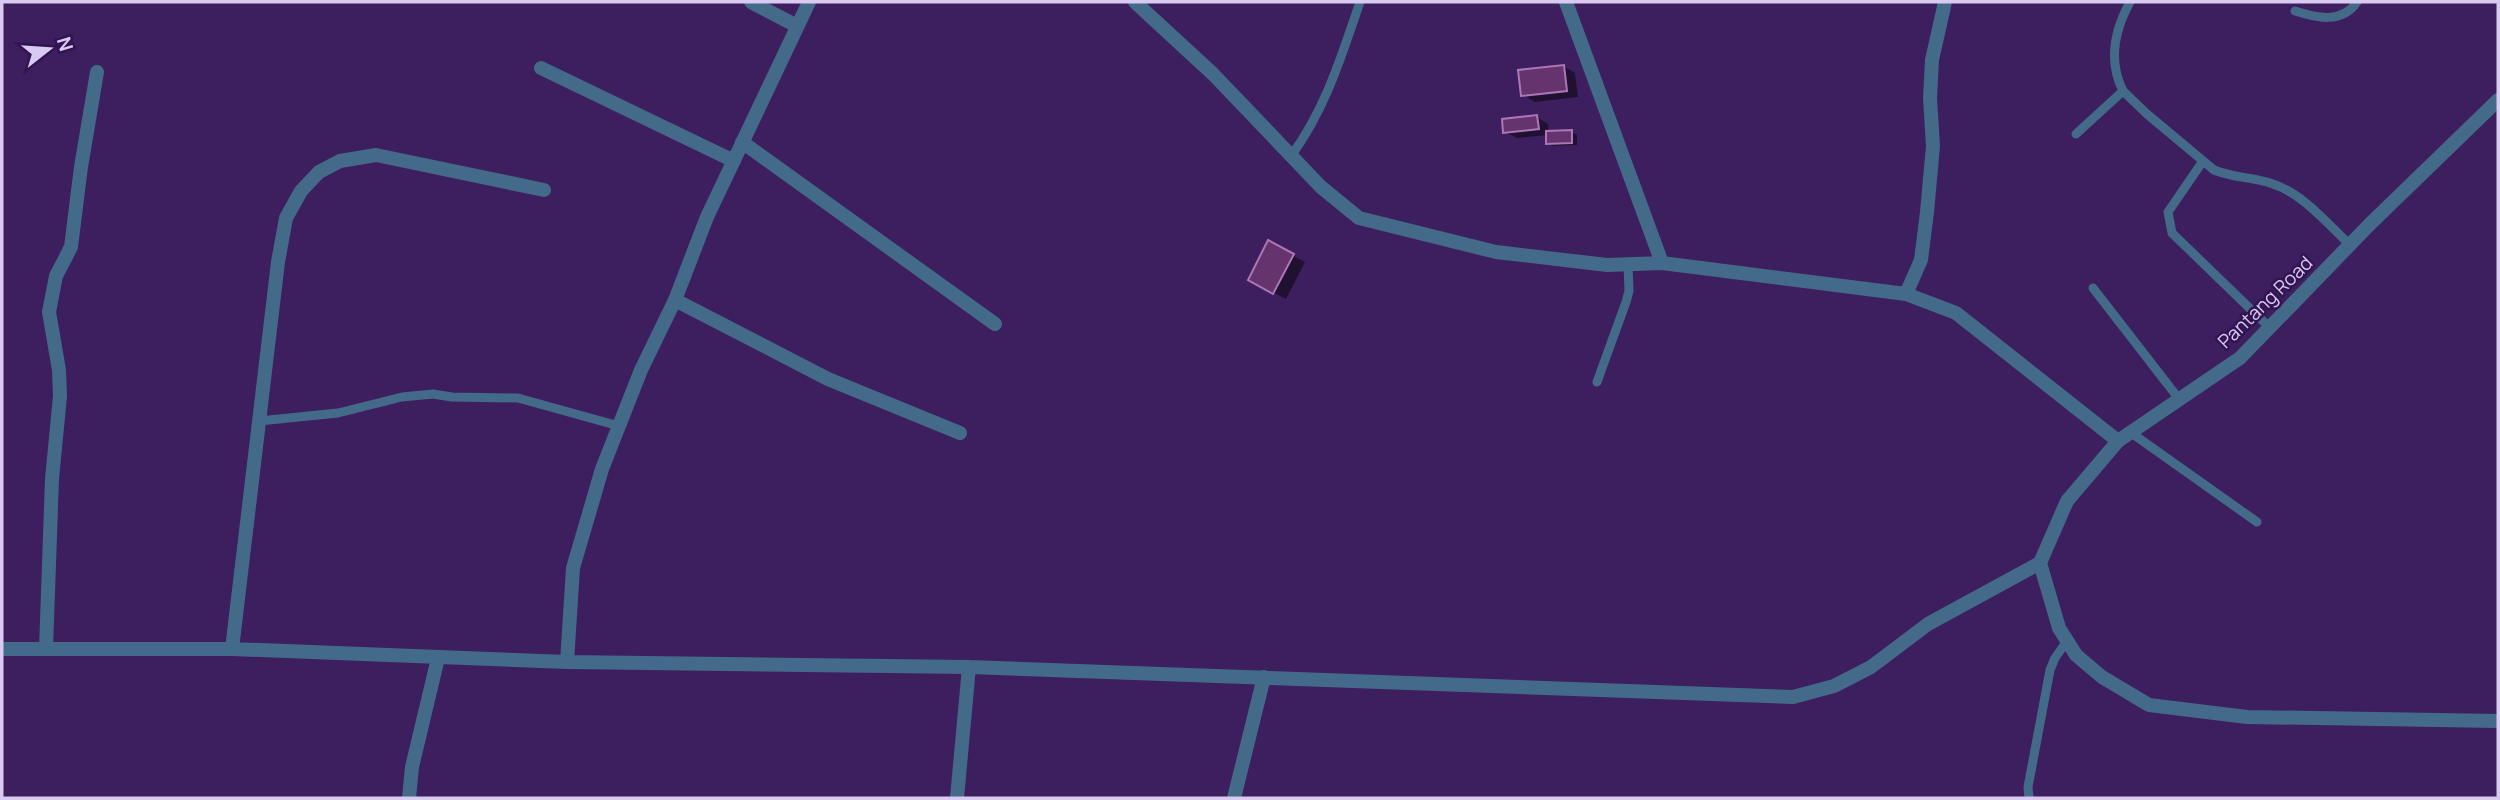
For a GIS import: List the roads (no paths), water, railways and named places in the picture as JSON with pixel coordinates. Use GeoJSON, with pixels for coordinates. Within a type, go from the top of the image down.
{"type":"FeatureCollection","features":[{"type":"Feature","properties":{"kind":"street"},"geometry":{"type":"LineString","coordinates":[[751,2],[797,26]]}},
{"type":"Feature","properties":{"kind":"street"},"geometry":{"type":"LineString","coordinates":[[567,662],[573,568],[602,468],[641,370],[675,300],[707,217],[809,2]]}},
{"type":"Feature","properties":{"kind":"street"},"geometry":{"type":"LineString","coordinates":[[1135,2],[1213,74],[1321,187],[1359,218],[1496,252],[1607,265],[1662,263],[1906,294],[1956,313],[2124,436]]}},
{"type":"Feature","properties":{"kind":"street"},"geometry":{"type":"LineString","coordinates":[[1566,2],[1662,263]]}},
{"type":"Feature","properties":{"kind":"street"},"geometry":{"type":"LineString","coordinates":[[1906,294],[1920,260],[1927,212],[1933,146],[1930,98],[1932,60],[1945,2]]}},
{"type":"Feature","properties":{"kind":"street"},"geometry":{"type":"LineString","coordinates":[[541,68],[734,161]]}},
{"type":"Feature","properties":{"kind":"street"},"geometry":{"type":"LineString","coordinates":[[46,649],[52,479],[60,396],[59,370],[49,312],[56,276],[71,247],[97,72]]}},
{"type":"Feature","properties":{"kind":"street","name":"Pantang Road"},"geometry":{"type":"LineString","coordinates":[[2040,564],[2067,501],[2124,436],[2240,358],[2350,244],[2498,100]]}},
{"type":"Feature","properties":{"kind":"street"},"geometry":{"type":"LineString","coordinates":[[742,142],[995,324]]}},
{"type":"Feature","properties":{"kind":"street"},"geometry":{"type":"LineString","coordinates":[[232,649],[278,262],[286,218],[301,191],[319,172],[340,161],[376,155],[544,190]]}},
{"type":"Feature","properties":{"kind":"street"},"geometry":{"type":"LineString","coordinates":[[675,300],[828,379],[960,433]]}},
{"type":"Feature","properties":{"kind":"street"},"geometry":{"type":"LineString","coordinates":[[2,649],[232,649],[567,662],[969,667],[1793,697],[1834,687],[1871,667],[1928,624],[2040,564],[2059,628],[2076,655],[2102,677],[2149,705],[2247,717],[2498,721]]}},
{"type":"Feature","properties":{"kind":"street"},"geometry":{"type":"LineString","coordinates":[[409,798],[412,767],[438,658]]}},
{"type":"Feature","properties":{"kind":"street"},"geometry":{"type":"LineString","coordinates":[[957,798],[969,667]]}},
{"type":"Feature","properties":{"kind":"street"},"geometry":{"type":"LineString","coordinates":[[1234,798],[1264,677]]}},
{"type":"Feature","properties":{"kind":"lane"},"geometry":{"type":"LineString","coordinates":[[1292,156],[1315,120],[1328,92],[1360,2]]}},
{"type":"Feature","properties":{"kind":"lane"},"geometry":{"type":"LineString","coordinates":[[2130,2],[2117,34],[2114,57],[2114,71],[2123,92],[2214,170],[2273,184],[2292,194],[2314,210],[2350,244]]}},
{"type":"Feature","properties":{"kind":"lane"},"geometry":{"type":"LineString","coordinates":[[2295,11],[2317,18],[2337,17],[2350,11],[2357,2]]}},
{"type":"Feature","properties":{"kind":"lane"},"geometry":{"type":"LineString","coordinates":[[2076,134],[2123,92]]}},
{"type":"Feature","properties":{"kind":"lane"},"geometry":{"type":"LineString","coordinates":[[2203,161],[2168,212],[2172,233],[2269,327]]}},
{"type":"Feature","properties":{"kind":"lane"},"geometry":{"type":"LineString","coordinates":[[1597,382],[1626,302],[1628,264]]}},
{"type":"Feature","properties":{"kind":"lane"},"geometry":{"type":"LineString","coordinates":[[2093,288],[2179,399]]}},
{"type":"Feature","properties":{"kind":"lane"},"geometry":{"type":"LineString","coordinates":[[259,421],[338,413],[402,397],[433,394],[452,397],[519,398],[619,426]]}},
{"type":"Feature","properties":{"kind":"lane"},"geometry":{"type":"LineString","coordinates":[[2124,436],[2257,522]]}},
{"type":"Feature","properties":{"kind":"lane"},"geometry":{"type":"LineString","coordinates":[[2029,798],[2028,787],[2050,670],[2067,641]]}}]}
